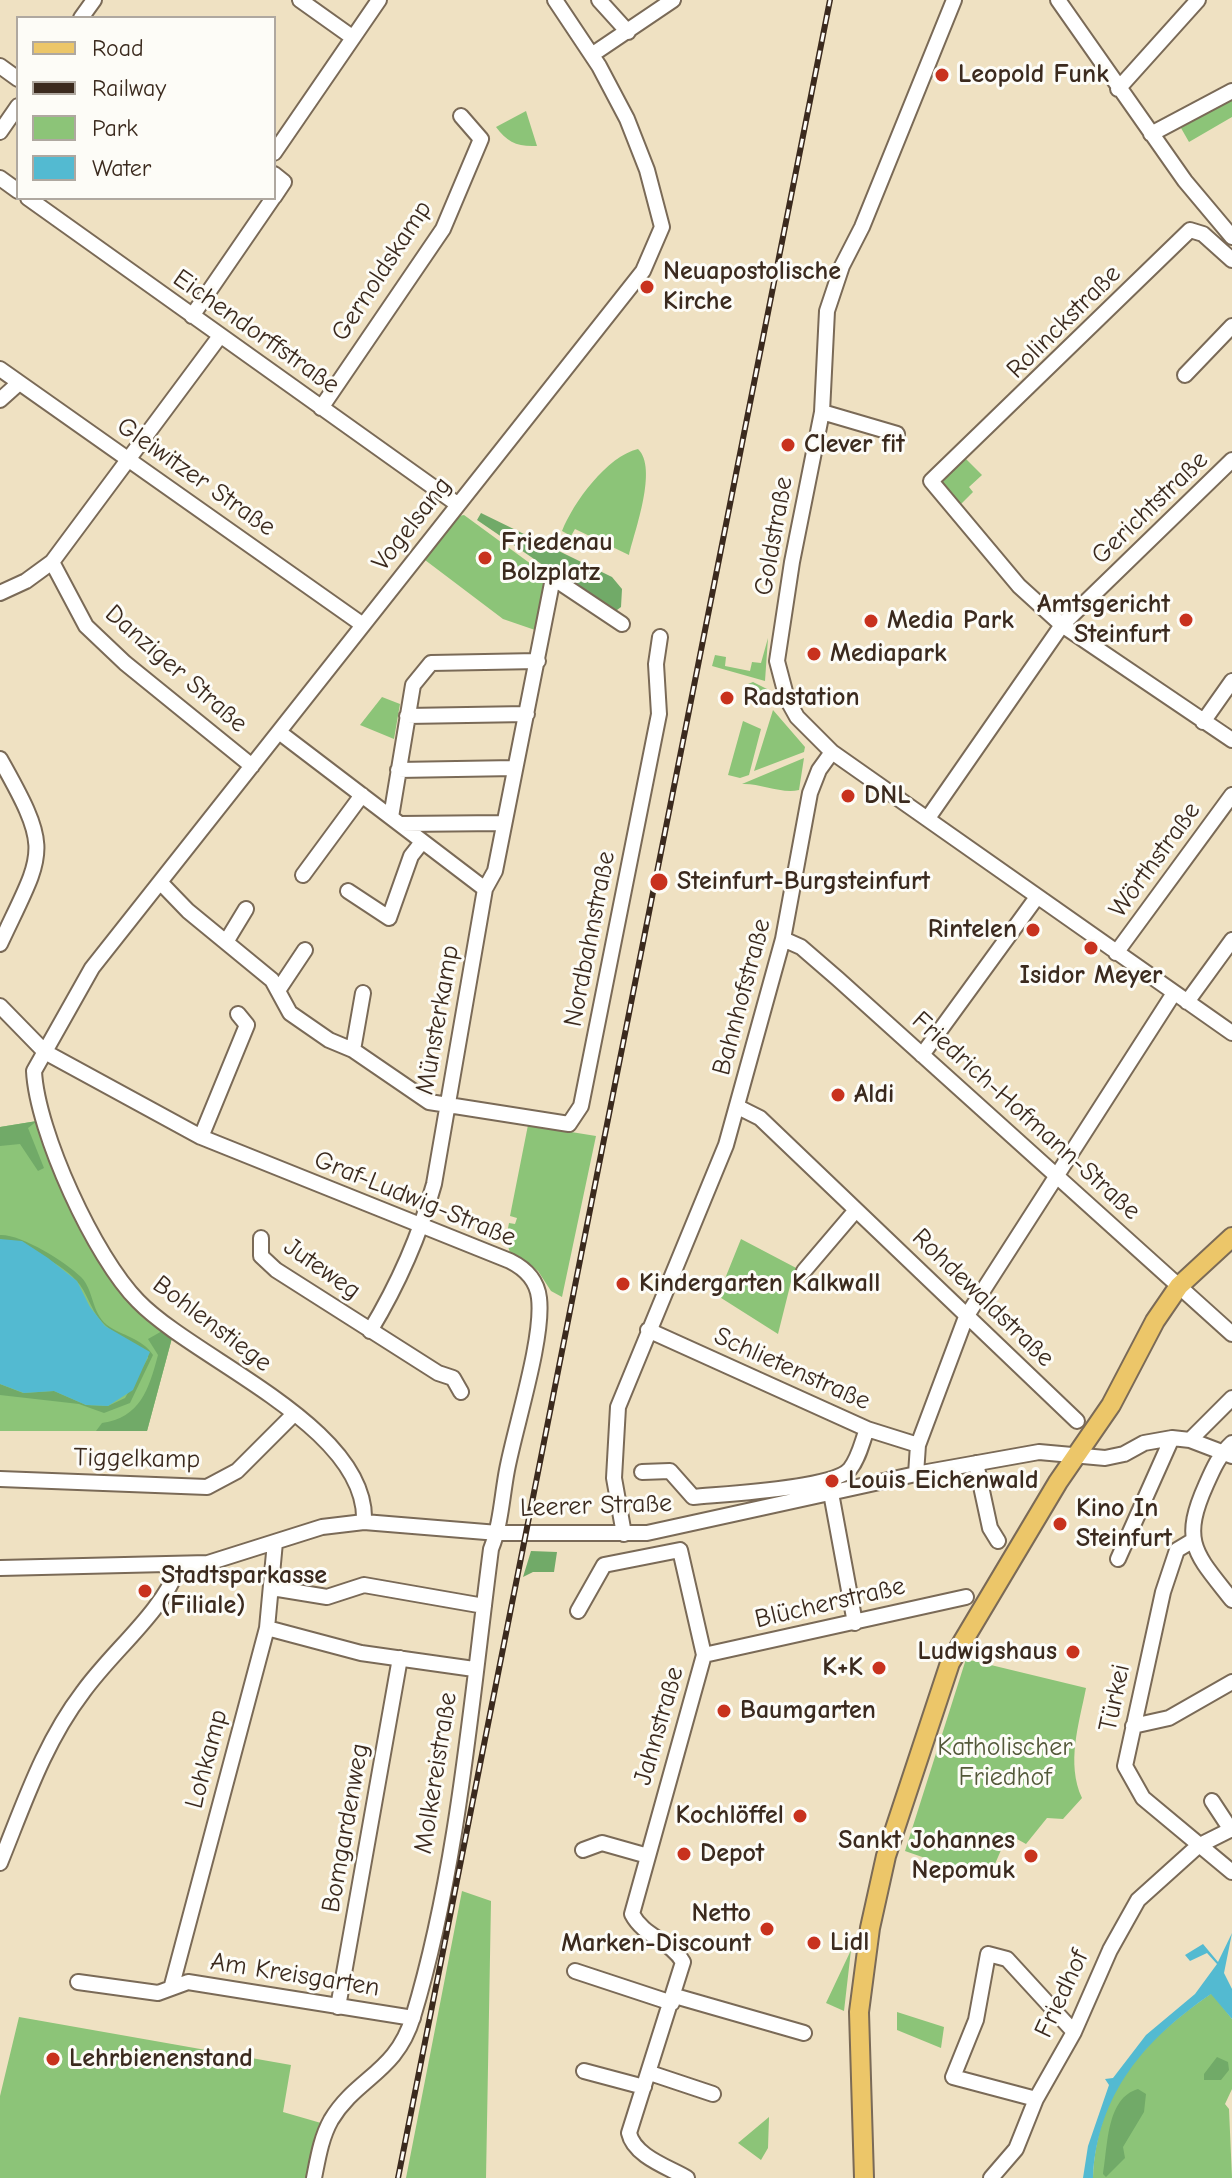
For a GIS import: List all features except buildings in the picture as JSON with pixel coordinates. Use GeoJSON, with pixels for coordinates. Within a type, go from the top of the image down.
{"type":"FeatureCollection","features":[{"type":"Feature","properties":{"kind":"main road"},"geometry":{"type":"LineString","coordinates":[[864,2178],[859,2012],[870,1928],[886,1856],[950,1663],[1075,1457],[1111,1405],[1155,1321],[1179,1286],[1232,1237]]}},
{"type":"Feature","properties":{"kind":"street"},"geometry":{"type":"LineString","coordinates":[[300,0],[352,37]]}},
{"type":"Feature","properties":{"kind":"street"},"geometry":{"type":"LineString","coordinates":[[276,150],[379,0]]}},
{"type":"Feature","properties":{"kind":"street","name":"Vogelsang"},"geometry":{"type":"LineString","coordinates":[[45,1052],[92,968],[643,271],[658,242],[662,219],[627,119],[593,54],[555,0]]}},
{"type":"Feature","properties":{"kind":"street"},"geometry":{"type":"LineString","coordinates":[[599,0],[628,32]]}},
{"type":"Feature","properties":{"kind":"street"},"geometry":{"type":"LineString","coordinates":[[593,54],[673,0]]}},
{"type":"Feature","properties":{"kind":"street","name":"Goldstraße"},"geometry":{"type":"LineString","coordinates":[[832,752],[797,717],[787,699],[777,661],[792,562],[827,413],[825,333],[833,288],[862,227],[954,0]]}},
{"type":"Feature","properties":{"kind":"street"},"geometry":{"type":"LineString","coordinates":[[1058,0],[1185,181],[1232,237]]}},
{"type":"Feature","properties":{"kind":"street"},"geometry":{"type":"LineString","coordinates":[[1118,89],[1198,0]]}},
{"type":"Feature","properties":{"kind":"street"},"geometry":{"type":"LineString","coordinates":[[1151,134],[1232,91]]}},
{"type":"Feature","properties":{"kind":"street"},"geometry":{"type":"LineString","coordinates":[[0,132],[16,109]]}},
{"type":"Feature","properties":{"kind":"street","name":"Gernoldskamp"},"geometry":{"type":"LineString","coordinates":[[321,408],[443,229],[481,139],[461,116]]}},
{"type":"Feature","properties":{"kind":"street","name":"Eichendorffstraße"},"geometry":{"type":"LineString","coordinates":[[31,200],[457,504]]}},
{"type":"Feature","properties":{"kind":"street"},"geometry":{"type":"LineString","coordinates":[[192,316],[273,200]]}},
{"type":"Feature","properties":{"kind":"street","name":"Rolinckstraße"},"geometry":{"type":"LineString","coordinates":[[1062,625],[1019,586],[931,481],[1190,230],[1203,234],[1232,260]]}},
{"type":"Feature","properties":{"kind":"street"},"geometry":{"type":"LineString","coordinates":[[1185,375],[1232,326]]}},
{"type":"Feature","properties":{"kind":"street"},"geometry":{"type":"LineString","coordinates":[[0,593],[26,581],[52,562],[220,336]]}},
{"type":"Feature","properties":{"kind":"street","name":"Gleiwitzer Straße"},"geometry":{"type":"LineString","coordinates":[[0,369],[363,625]]}},
{"type":"Feature","properties":{"kind":"street"},"geometry":{"type":"LineString","coordinates":[[0,400],[19,383]]}},
{"type":"Feature","properties":{"kind":"street"},"geometry":{"type":"LineString","coordinates":[[827,413],[897,434]]}},
{"type":"Feature","properties":{"kind":"street","name":"Gerichtstraße"},"geometry":{"type":"LineString","coordinates":[[928,818],[1062,625],[1232,460]]}},
{"type":"Feature","properties":{"kind":"street","name":"Danziger Straße"},"geometry":{"type":"LineString","coordinates":[[52,562],[86,626],[125,663],[252,766]]}},
{"type":"Feature","properties":{"kind":"street","name":"Münsterkamp"},"geometry":{"type":"LineString","coordinates":[[422,1227],[448,1105],[485,889],[495,871],[553,578],[622,624]]}},
{"type":"Feature","properties":{"kind":"street"},"geometry":{"type":"LineString","coordinates":[[1062,625],[1232,740]]}},
{"type":"Feature","properties":{"kind":"street","name":"Nordbahnstraße"},"geometry":{"type":"LineString","coordinates":[[160,882],[279,989],[290,1013],[329,1040],[353,1050],[429,1102],[564,1124],[574,1121],[578,1115],[659,714],[656,664],[660,637]]}},
{"type":"Feature","properties":{"kind":"street"},"geometry":{"type":"LineString","coordinates":[[396,821],[398,770],[413,685],[431,663],[538,661]]}},
{"type":"Feature","properties":{"kind":"street"},"geometry":{"type":"LineString","coordinates":[[1203,722],[1232,681]]}},
{"type":"Feature","properties":{"kind":"street"},"geometry":{"type":"LineString","coordinates":[[407,716],[527,714]]}},
{"type":"Feature","properties":{"kind":"street"},"geometry":{"type":"LineString","coordinates":[[279,732],[485,889]]}},
{"type":"Feature","properties":{"kind":"street"},"geometry":{"type":"LineString","coordinates":[[832,752],[1232,1033]]}},
{"type":"Feature","properties":{"kind":"street","name":"Bahnhofstraße"},"geometry":{"type":"LineString","coordinates":[[624,1534],[614,1478],[616,1421],[625,1386],[719,1166],[783,939],[810,793],[819,770],[832,752]]}},
{"type":"Feature","properties":{"kind":"street"},"geometry":{"type":"LineString","coordinates":[[0,759],[29,811],[38,835],[34,870],[0,944]]}},
{"type":"Feature","properties":{"kind":"street"},"geometry":{"type":"LineString","coordinates":[[398,770],[515,768]]}},
{"type":"Feature","properties":{"kind":"street"},"geometry":{"type":"LineString","coordinates":[[303,875],[362,795]]}},
{"type":"Feature","properties":{"kind":"street","name":"Wörthstraße"},"geometry":{"type":"LineString","coordinates":[[1116,953],[1232,795]]}},
{"type":"Feature","properties":{"kind":"street"},"geometry":{"type":"LineString","coordinates":[[396,821],[503,823]]}},
{"type":"Feature","properties":{"kind":"street"},"geometry":{"type":"LineString","coordinates":[[348,891],[389,918],[411,856],[422,842]]}},
{"type":"Feature","properties":{"kind":"street"},"geometry":{"type":"LineString","coordinates":[[922,1055],[1037,897]]}},
{"type":"Feature","properties":{"kind":"street"},"geometry":{"type":"LineString","coordinates":[[226,942],[246,909]]}},
{"type":"Feature","properties":{"kind":"street","name":"Friedrich-Hofmann-Straße"},"geometry":{"type":"LineString","coordinates":[[783,939],[801,947],[1232,1334]]}},
{"type":"Feature","properties":{"kind":"street"},"geometry":{"type":"LineString","coordinates":[[1187,1002],[1232,940]]}},
{"type":"Feature","properties":{"kind":"street"},"geometry":{"type":"LineString","coordinates":[[279,989],[305,950]]}},
{"type":"Feature","properties":{"kind":"street"},"geometry":{"type":"LineString","coordinates":[[353,1050],[363,993]]}},
{"type":"Feature","properties":{"kind":"street"},"geometry":{"type":"LineString","coordinates":[[916,1474],[918,1445],[966,1317],[1174,993]]}},
{"type":"Feature","properties":{"kind":"street","name":"Graf-Ludwig-Straße"},"geometry":{"type":"LineString","coordinates":[[0,1006],[45,1052],[201,1137],[497,1255],[517,1264],[530,1275],[537,1288],[540,1305],[498,1533]]}},
{"type":"Feature","properties":{"kind":"street"},"geometry":{"type":"LineString","coordinates":[[201,1137],[247,1025],[238,1014]]}},
{"type":"Feature","properties":{"kind":"street","name":"Bohlenstiege"},"geometry":{"type":"LineString","coordinates":[[45,1052],[34,1071],[46,1128],[79,1208],[124,1285],[153,1315],[220,1359],[293,1415],[351,1470],[362,1494],[364,1522]]}},
{"type":"Feature","properties":{"kind":"street","name":"Rohdewaldstraße"},"geometry":{"type":"LineString","coordinates":[[738,1107],[760,1118],[1077,1421]]}},
{"type":"Feature","properties":{"kind":"street"},"geometry":{"type":"LineString","coordinates":[[804,1271],[856,1210]]}},
{"type":"Feature","properties":{"kind":"street","name":"Juteweg"},"geometry":{"type":"LineString","coordinates":[[370,1331],[400,1282],[422,1227]]}},
{"type":"Feature","properties":{"kind":"street","name":"Juteweg"},"geometry":{"type":"LineString","coordinates":[[261,1238],[261,1256],[276,1270],[438,1373],[453,1378],[461,1392]]}},
{"type":"Feature","properties":{"kind":"street","name":"Schlietenstraße"},"geometry":{"type":"LineString","coordinates":[[648,1330],[867,1429],[918,1445]]}},
{"type":"Feature","properties":{"kind":"street"},"geometry":{"type":"LineString","coordinates":[[1190,1440],[1232,1398]]}},
{"type":"Feature","properties":{"kind":"street","name":"Tiggelkamp"},"geometry":{"type":"LineString","coordinates":[[0,1479],[207,1487],[237,1471],[293,1415]]}},
{"type":"Feature","properties":{"kind":"street","name":"Leerer Straße"},"geometry":{"type":"LineString","coordinates":[[642,1472],[670,1471],[693,1497],[815,1483],[839,1477],[849,1470],[867,1429]]}},
{"type":"Feature","properties":{"kind":"street"},"geometry":{"type":"LineString","coordinates":[[1118,1559],[1172,1438]]}},
{"type":"Feature","properties":{"kind":"street","name":"Leerer Straße"},"geometry":{"type":"LineString","coordinates":[[0,1568],[180,1565],[233,1558],[322,1527],[364,1522],[498,1533],[624,1534],[678,1529],[916,1474],[1039,1452],[1075,1457],[1124,1454],[1144,1443],[1172,1438],[1229,1450]]}},
{"type":"Feature","properties":{"kind":"street"},"geometry":{"type":"LineString","coordinates":[[1229,1450],[1192,1515],[1192,1541],[1204,1564],[1232,1600]]}},
{"type":"Feature","properties":{"kind":"street"},"geometry":{"type":"LineString","coordinates":[[976,1463],[990,1528],[998,1541]]}},
{"type":"Feature","properties":{"kind":"street"},"geometry":{"type":"LineString","coordinates":[[831,1493],[855,1623]]}},
{"type":"Feature","properties":{"kind":"street","name":"Molkereistraße"},"geometry":{"type":"LineString","coordinates":[[314,2178],[321,2144],[331,2121],[353,2094],[392,2060],[413,2018],[441,1899],[491,1549],[498,1533]]}},
{"type":"Feature","properties":{"kind":"street","name":"Türkei"},"geometry":{"type":"LineString","coordinates":[[1192,1541],[1177,1550],[1163,1592],[1125,1766],[1143,1798],[1232,1872]]}},
{"type":"Feature","properties":{"kind":"street","name":"Lohkamp"},"geometry":{"type":"LineString","coordinates":[[172,1985],[267,1628],[275,1542]]}},
{"type":"Feature","properties":{"kind":"street","name":"Jahnstraße"},"geometry":{"type":"LineString","coordinates":[[578,1611],[604,1565],[680,1550],[704,1655],[632,1914],[639,1927],[676,1950],[683,1962],[673,2000]]}},
{"type":"Feature","properties":{"kind":"street"},"geometry":{"type":"LineString","coordinates":[[0,1863],[6,1834],[55,1731],[87,1685],[161,1602],[180,1565]]}},
{"type":"Feature","properties":{"kind":"street"},"geometry":{"type":"LineString","coordinates":[[272,1588],[327,1597],[364,1585],[484,1606]]}},
{"type":"Feature","properties":{"kind":"street","name":"Blücherstraße"},"geometry":{"type":"LineString","coordinates":[[704,1655],[966,1597]]}},
{"type":"Feature","properties":{"kind":"street"},"geometry":{"type":"LineString","coordinates":[[267,1628],[361,1653],[474,1669]]}},
{"type":"Feature","properties":{"kind":"street","name":"Bomgardenweg"},"geometry":{"type":"LineString","coordinates":[[338,2007],[400,1658]]}},
{"type":"Feature","properties":{"kind":"street"},"geometry":{"type":"LineString","coordinates":[[1133,1726],[1169,1718],[1232,1682]]}},
{"type":"Feature","properties":{"kind":"street"},"geometry":{"type":"LineString","coordinates":[[1212,1801],[1232,1829]]}},
{"type":"Feature","properties":{"kind":"street","name":"Friedhof"},"geometry":{"type":"LineString","coordinates":[[991,2178],[1012,2156],[1036,2099],[1074,2032],[1110,1950],[1138,1900],[1198,1846],[1232,1829]]}},
{"type":"Feature","properties":{"kind":"street"},"geometry":{"type":"LineString","coordinates":[[583,1850],[602,1843],[648,1856]]}},
{"type":"Feature","properties":{"kind":"street"},"geometry":{"type":"LineString","coordinates":[[1036,2099],[953,2077],[976,2020],[988,1954],[1007,1959],[1074,2032]]}},
{"type":"Feature","properties":{"kind":"street"},"geometry":{"type":"LineString","coordinates":[[575,1971],[804,2033]]}},
{"type":"Feature","properties":{"kind":"street","name":"Am Kreisgarten"},"geometry":{"type":"LineString","coordinates":[[78,1982],[158,1993],[166,1992],[172,1985],[188,1982],[413,2018]]}},
{"type":"Feature","properties":{"kind":"street"},"geometry":{"type":"LineString","coordinates":[[673,2000],[629,2133],[631,2142],[687,2178]]}},
{"type":"Feature","properties":{"kind":"street"},"geometry":{"type":"LineString","coordinates":[[584,2071],[644,2087]]}},
{"type":"Feature","properties":{"kind":"street"},"geometry":{"type":"LineString","coordinates":[[650,2073],[713,2094]]}},
{"type":"Feature","properties":{"kind":"green space"},"geometry":{"type":"Polygon","coordinates":[[[1232,99],[1232,117],[1189,142],[1181,128],[1232,99]]]}},
{"type":"Feature","properties":{"kind":"green space"},"geometry":{"type":"Polygon","coordinates":[[[526,111],[537,146],[513,142],[496,127],[526,111]]]}},
{"type":"Feature","properties":{"kind":"green space"},"geometry":{"type":"Polygon","coordinates":[[[638,449],[644,458],[646,484],[629,555],[575,529],[571,536],[562,531],[592,482],[626,453],[638,449]]]}},
{"type":"Feature","properties":{"kind":"green space"},"geometry":{"type":"Polygon","coordinates":[[[965,458],[982,475],[969,487],[973,492],[959,506],[941,481],[965,458]]]}},
{"type":"Feature","properties":{"kind":"green space"},"geometry":{"type":"Polygon","coordinates":[[[481,513],[612,577],[622,589],[621,607],[613,613],[477,520],[481,513]]]}},
{"type":"Feature","properties":{"kind":"green space"},"geometry":{"type":"Polygon","coordinates":[[[464,515],[546,575],[535,630],[503,619],[425,560],[459,516],[464,515]]]}},
{"type":"Feature","properties":{"kind":"green space"},"geometry":{"type":"Polygon","coordinates":[[[768,638],[765,681],[712,666],[715,655],[726,657],[725,666],[750,671],[752,662],[761,663],[768,638]]]}},
{"type":"Feature","properties":{"kind":"green space"},"geometry":{"type":"Polygon","coordinates":[[[753,682],[767,689],[771,700],[766,706],[749,701],[748,684],[753,682]]]}},
{"type":"Feature","properties":{"kind":"green space"},"geometry":{"type":"Polygon","coordinates":[[[382,697],[400,704],[394,739],[360,725],[382,697]]]}},
{"type":"Feature","properties":{"kind":"green space"},"geometry":{"type":"Polygon","coordinates":[[[773,710],[805,747],[804,752],[754,771],[773,710]]]}},
{"type":"Feature","properties":{"kind":"green space"},"geometry":{"type":"Polygon","coordinates":[[[743,721],[761,729],[749,775],[740,778],[728,775],[743,721]]]}},
{"type":"Feature","properties":{"kind":"green space"},"geometry":{"type":"Polygon","coordinates":[[[804,758],[799,790],[785,791],[742,784],[804,758]]]}},
{"type":"Feature","properties":{"kind":"green space"},"geometry":{"type":"Polygon","coordinates":[[[37,1121],[54,1165],[135,1304],[172,1338],[147,1431],[0,1431],[0,1127],[37,1121]]]}},
{"type":"Feature","properties":{"kind":"green space"},"geometry":{"type":"Polygon","coordinates":[[[37,1121],[28,1128],[44,1168],[38,1171],[20,1144],[0,1146],[0,1127],[37,1121]]]}},
{"type":"Feature","properties":{"kind":"green space"},"geometry":{"type":"Polygon","coordinates":[[[528,1125],[596,1136],[562,1297],[551,1291],[538,1271],[510,1253],[506,1239],[509,1223],[515,1224],[517,1218],[510,1216],[528,1125]]]}},
{"type":"Feature","properties":{"kind":"green space"},"geometry":{"type":"Polygon","coordinates":[[[0,1235],[31,1244],[74,1271],[85,1282],[102,1320],[143,1345],[153,1355],[130,1403],[104,1413],[79,1404],[0,1395],[0,1384],[23,1393],[54,1391],[86,1405],[108,1406],[125,1398],[148,1358],[148,1351],[142,1351],[106,1326],[97,1316],[80,1285],[64,1269],[32,1251],[0,1239],[0,1235]]]}},
{"type":"Feature","properties":{"kind":"green space"},"geometry":{"type":"Polygon","coordinates":[[[741,1239],[800,1270],[791,1282],[778,1334],[718,1296],[741,1239]]]}},
{"type":"Feature","properties":{"kind":"green space"},"geometry":{"type":"Polygon","coordinates":[[[164,1330],[172,1338],[147,1431],[96,1431],[102,1423],[126,1415],[141,1400],[158,1355],[148,1339],[164,1330]]]}},
{"type":"Feature","properties":{"kind":"green space"},"geometry":{"type":"Polygon","coordinates":[[[531,1551],[557,1552],[554,1572],[533,1572],[523,1577],[531,1551]]]}},
{"type":"Feature","properties":{"kind":"green space","name":"Katholischer Friedhof"},"geometry":{"type":"Polygon","coordinates":[[[966,1659],[1086,1688],[1074,1757],[1077,1785],[1082,1798],[1063,1819],[1047,1818],[1026,1844],[1008,1834],[988,1880],[905,1851],[966,1659]]]}},
{"type":"Feature","properties":{"kind":"green space"},"geometry":{"type":"Polygon","coordinates":[[[462,1891],[491,1901],[486,2178],[406,2178],[462,1891]]]}},
{"type":"Feature","properties":{"kind":"green space"},"geometry":{"type":"Polygon","coordinates":[[[851,1950],[844,2011],[826,2003],[851,1950]]]}},
{"type":"Feature","properties":{"kind":"green space"},"geometry":{"type":"Polygon","coordinates":[[[1212,1993],[1232,2019],[1232,2089],[1225,2104],[1229,2109],[1232,2178],[1093,2178],[1096,2147],[1104,2119],[1114,2093],[1128,2070],[1165,2030],[1212,1993]]]}},
{"type":"Feature","properties":{"kind":"green space"},"geometry":{"type":"Polygon","coordinates":[[[897,2012],[944,2027],[941,2048],[897,2030],[897,2012]]]}},
{"type":"Feature","properties":{"kind":"green space"},"geometry":{"type":"Polygon","coordinates":[[[19,2017],[291,2065],[283,2112],[321,2123],[309,2178],[0,2178],[0,2096],[19,2017]]]}},
{"type":"Feature","properties":{"kind":"green space"},"geometry":{"type":"Polygon","coordinates":[[[1217,2057],[1228,2062],[1229,2070],[1221,2080],[1204,2080],[1204,2074],[1217,2057]]]}},
{"type":"Feature","properties":{"kind":"green space"},"geometry":{"type":"Polygon","coordinates":[[[1138,2089],[1146,2094],[1144,2112],[1123,2147],[1125,2158],[1106,2177],[1103,2174],[1114,2113],[1128,2094],[1138,2089]]]}},
{"type":"Feature","properties":{"kind":"green space"},"geometry":{"type":"Polygon","coordinates":[[[769,2117],[768,2148],[761,2160],[738,2143],[769,2117]]]}},
{"type":"Feature","properties":{"kind":"water"},"geometry":{"type":"Polygon","coordinates":[[[0,1239],[22,1241],[48,1258],[77,1281],[90,1307],[105,1326],[150,1352],[133,1390],[108,1406],[86,1405],[54,1391],[24,1393],[0,1384],[0,1239]]]}},
{"type":"Feature","properties":{"kind":"water"},"geometry":{"type":"Polygon","coordinates":[[[1232,1933],[1224,1973],[1232,1989],[1232,2019],[1211,1994],[1187,2011],[1146,2050],[1129,2071],[1104,2120],[1093,2178],[1083,2178],[1088,2146],[1109,2085],[1105,2079],[1113,2078],[1146,2035],[1195,1994],[1217,1964],[1207,1953],[1190,1961],[1185,1955],[1203,1944],[1218,1962],[1232,1933]]]}},
{"type":"Feature","properties":{"kind":"railway"},"geometry":{"type":"LineString","coordinates":[[398,2178],[830,0]]}},
{"type":"Feature","properties":{"kind":"place","name":"Leopold Funk"},"geometry":{"type":"Point","coordinates":[942,75]}},
{"type":"Feature","properties":{"kind":"place","name":"Neuapostolische Kirche"},"geometry":{"type":"Point","coordinates":[647,287]}},
{"type":"Feature","properties":{"kind":"place","name":"Clever fit"},"geometry":{"type":"Point","coordinates":[788,445]}},
{"type":"Feature","properties":{"kind":"place","name":"Friedenau Bolzplatz"},"geometry":{"type":"Point","coordinates":[485,558]}},
{"type":"Feature","properties":{"kind":"place","name":"Amtsgericht Steinfurt"},"geometry":{"type":"Point","coordinates":[1186,620]}},
{"type":"Feature","properties":{"kind":"place","name":"Media Park"},"geometry":{"type":"Point","coordinates":[871,621]}},
{"type":"Feature","properties":{"kind":"place","name":"Mediapark"},"geometry":{"type":"Point","coordinates":[814,654]}},
{"type":"Feature","properties":{"kind":"place","name":"Radstation"},"geometry":{"type":"Point","coordinates":[727,698]}},
{"type":"Feature","properties":{"kind":"place","name":"DNL"},"geometry":{"type":"Point","coordinates":[848,796]}},
{"type":"Feature","properties":{"kind":"place","name":"Steinfurt-Burgsteinfurt"},"geometry":{"type":"Point","coordinates":[659,882]}},
{"type":"Feature","properties":{"kind":"place","name":"Rintelen"},"geometry":{"type":"Point","coordinates":[1033,930]}},
{"type":"Feature","properties":{"kind":"place","name":"Isidor Meyer"},"geometry":{"type":"Point","coordinates":[1091,948]}},
{"type":"Feature","properties":{"kind":"place","name":"Aldi"},"geometry":{"type":"Point","coordinates":[838,1095]}},
{"type":"Feature","properties":{"kind":"place","name":"Kindergarten Kalkwall"},"geometry":{"type":"Point","coordinates":[623,1284]}},
{"type":"Feature","properties":{"kind":"place","name":"Louis Eichenwald"},"geometry":{"type":"Point","coordinates":[832,1481]}},
{"type":"Feature","properties":{"kind":"place","name":"Kino In Steinfurt"},"geometry":{"type":"Point","coordinates":[1060,1524]}},
{"type":"Feature","properties":{"kind":"place","name":"Stadtsparkasse (Filiale)"},"geometry":{"type":"Point","coordinates":[145,1591]}},
{"type":"Feature","properties":{"kind":"place","name":"Ludwigshaus"},"geometry":{"type":"Point","coordinates":[1073,1652]}},
{"type":"Feature","properties":{"kind":"place","name":"K+K"},"geometry":{"type":"Point","coordinates":[879,1668]}},
{"type":"Feature","properties":{"kind":"place","name":"Baumgarten"},"geometry":{"type":"Point","coordinates":[724,1711]}},
{"type":"Feature","properties":{"kind":"place","name":"Kochlöffel"},"geometry":{"type":"Point","coordinates":[800,1816]}},
{"type":"Feature","properties":{"kind":"place","name":"Depot"},"geometry":{"type":"Point","coordinates":[684,1854]}},
{"type":"Feature","properties":{"kind":"place","name":"Sankt Johannes Nepomuk"},"geometry":{"type":"Point","coordinates":[1031,1856]}},
{"type":"Feature","properties":{"kind":"place","name":"Netto Marken-Discount"},"geometry":{"type":"Point","coordinates":[767,1929]}},
{"type":"Feature","properties":{"kind":"place","name":"Lidl"},"geometry":{"type":"Point","coordinates":[814,1943]}},
{"type":"Feature","properties":{"kind":"place","name":"Lehrbienenstand"},"geometry":{"type":"Point","coordinates":[53,2059]}}]}
